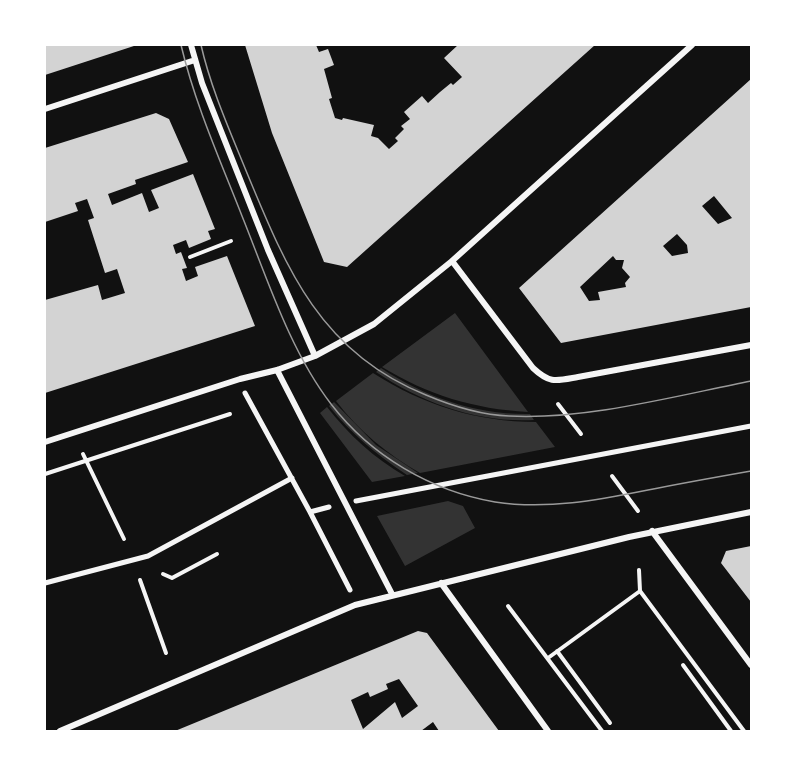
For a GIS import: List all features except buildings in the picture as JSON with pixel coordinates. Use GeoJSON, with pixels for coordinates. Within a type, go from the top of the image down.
{"type":"FeatureCollection","features":[{"type":"Feature","properties":{"kind":"street"},"geometry":{"type":"LineString","coordinates":[[191,45],[202,83],[268,250],[315,356]]}},
{"type":"Feature","properties":{"kind":"street"},"geometry":{"type":"LineString","coordinates":[[45,442],[240,379],[277,370],[315,356],[374,324],[452,261],[692,45]]}},
{"type":"Feature","properties":{"kind":"street"},"geometry":{"type":"LineString","coordinates":[[45,108],[195,60]]}},
{"type":"Feature","properties":{"kind":"street"},"geometry":{"type":"LineString","coordinates":[[452,261],[533,368],[543,377],[555,381],[751,345]]}},
{"type":"Feature","properties":{"kind":"street"},"geometry":{"type":"LineString","coordinates":[[277,370],[392,594]]}},
{"type":"Feature","properties":{"kind":"street"},"geometry":{"type":"LineString","coordinates":[[245,393],[350,590]]}},
{"type":"Feature","properties":{"kind":"street"},"geometry":{"type":"LineString","coordinates":[[356,501],[751,426]]}},
{"type":"Feature","properties":{"kind":"street"},"geometry":{"type":"LineString","coordinates":[[45,583],[148,556],[291,478]]}},
{"type":"Feature","properties":{"kind":"street"},"geometry":{"type":"LineString","coordinates":[[310,512],[329,507]]}},
{"type":"Feature","properties":{"kind":"street"},"geometry":{"type":"LineString","coordinates":[[60,731],[355,604],[652,531],[751,512]]}},
{"type":"Feature","properties":{"kind":"street"},"geometry":{"type":"LineString","coordinates":[[652,531],[751,665]]}},
{"type":"Feature","properties":{"kind":"street"},"geometry":{"type":"LineString","coordinates":[[441,583],[548,731]]}},
{"type":"Feature","properties":{"kind":"path"},"geometry":{"type":"LineString","coordinates":[[190,257],[231,241]]}},
{"type":"Feature","properties":{"kind":"path"},"geometry":{"type":"LineString","coordinates":[[45,474],[251,407]]}},
{"type":"Feature","properties":{"kind":"path"},"geometry":{"type":"LineString","coordinates":[[639,570],[640,591],[744,731]]}},
{"type":"Feature","properties":{"kind":"path"},"geometry":{"type":"LineString","coordinates":[[548,658],[640,591]]}},
{"type":"Feature","properties":{"kind":"path"},"geometry":{"type":"LineString","coordinates":[[508,606],[602,731]]}},
{"type":"Feature","properties":{"kind":"path"},"geometry":{"type":"LineString","coordinates":[[557,651],[610,723]]}},
{"type":"Feature","properties":{"kind":"path"},"geometry":{"type":"LineString","coordinates":[[683,665],[731,731]]}},
{"type":"Feature","properties":{"kind":"shaded area"},"geometry":{"type":"Polygon","coordinates":[[[455,313],[528,412],[489,408],[452,399],[399,377],[382,367],[455,313]]]}},
{"type":"Feature","properties":{"kind":"shaded area"},"geometry":{"type":"Polygon","coordinates":[[[381,368],[433,396],[471,408],[510,414],[530,414],[534,420],[492,418],[451,409],[412,393],[376,372],[381,368]]]}},
{"type":"Feature","properties":{"kind":"shaded area"},"geometry":{"type":"Polygon","coordinates":[[[373,373],[411,394],[451,410],[493,419],[536,422],[555,447],[420,473],[374,441],[336,401],[373,373]]]}},
{"type":"Feature","properties":{"kind":"shaded area"},"geometry":{"type":"Polygon","coordinates":[[[334,402],[376,445],[418,473],[407,475],[365,444],[329,406],[334,402]]]}},
{"type":"Feature","properties":{"kind":"shaded area"},"geometry":{"type":"Polygon","coordinates":[[[327,407],[363,445],[383,462],[405,476],[372,482],[320,413],[327,407]]]}},
{"type":"Feature","properties":{"kind":"shaded area"},"geometry":{"type":"Polygon","coordinates":[[[448,501],[463,506],[475,528],[405,566],[377,516],[448,501]]]}},
{"type":"Feature","properties":{"kind":"tram line"},"geometry":{"type":"LineString","coordinates":[[181,45],[208,132],[291,338],[316,383],[331,404],[364,440],[384,455],[426,480],[471,497],[495,502],[534,505],[591,500],[751,471]]}},
{"type":"Feature","properties":{"kind":"tram line"},"geometry":{"type":"LineString","coordinates":[[201,45],[210,78],[228,126],[277,243],[294,275],[312,305],[334,332],[359,356],[390,377],[426,395],[456,406],[487,414],[509,416],[599,411],[751,381]]}}]}
